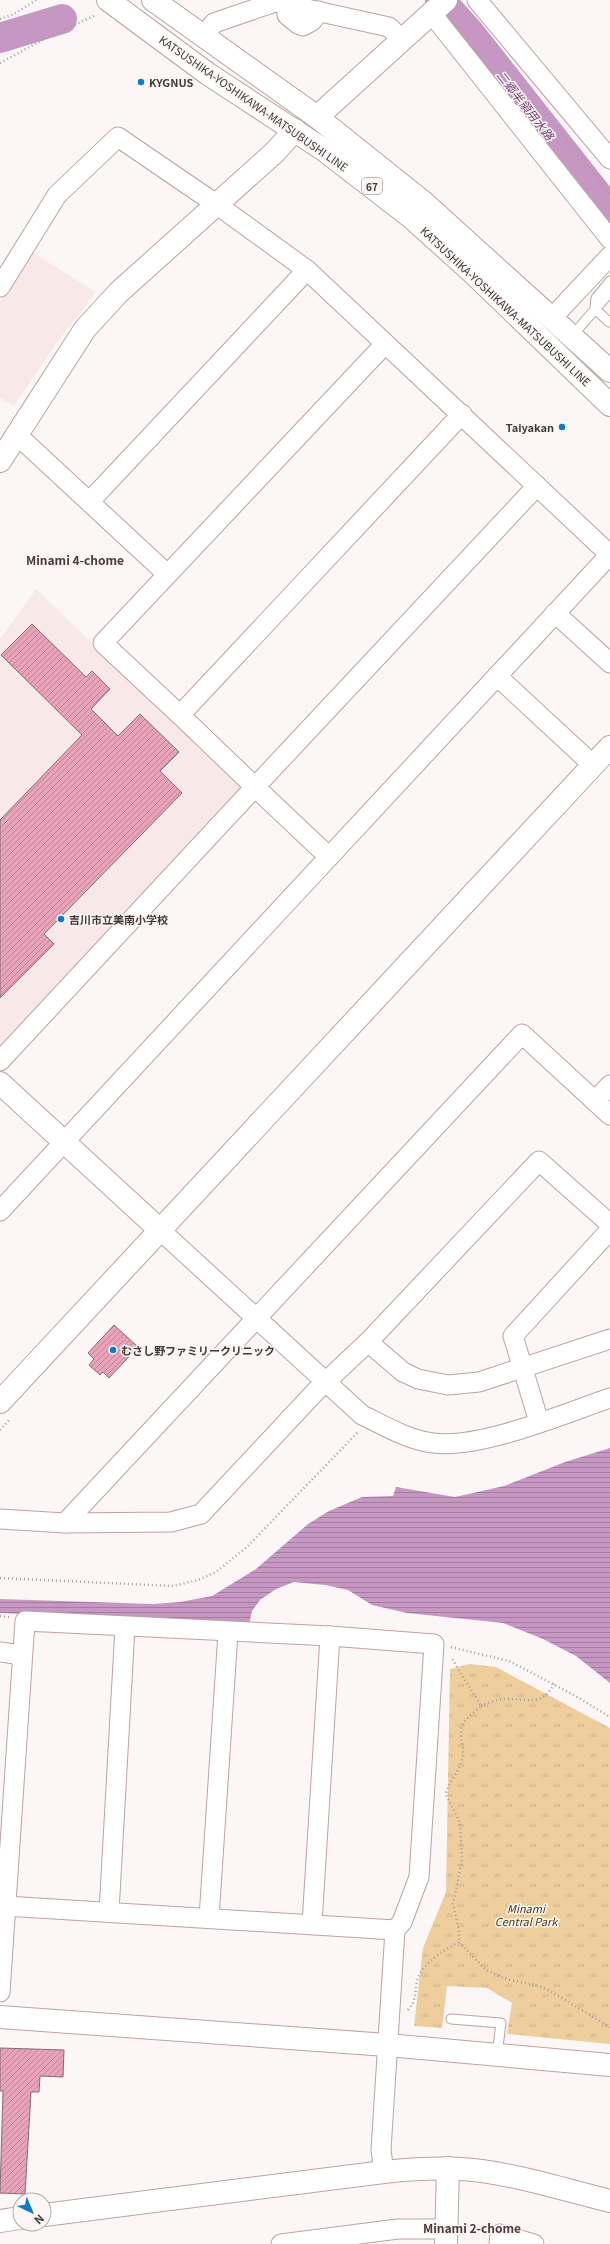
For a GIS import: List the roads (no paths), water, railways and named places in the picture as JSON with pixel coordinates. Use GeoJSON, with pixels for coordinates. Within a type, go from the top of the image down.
{"type":"FeatureCollection","features":[{"type":"Feature","properties":{"kind":"street","name":"KATSUSHIKA-YOSHIKAWA-MATSUBUSHI LINE"},"geometry":{"type":"LineString","coordinates":[[153,0],[317,117],[422,201],[610,371]]}},
{"type":"Feature","properties":{"kind":"street"},"geometry":{"type":"LineString","coordinates":[[477,0],[610,159]]}},
{"type":"Feature","properties":{"kind":"street","name":"KATSUSHIKA-YOSHIKAWA-MATSUBUSHI LINE"},"geometry":{"type":"LineString","coordinates":[[111,2],[208,74],[295,130],[342,163],[412,218],[473,273],[610,405]]}},
{"type":"Feature","properties":{"kind":"street"},"geometry":{"type":"LineString","coordinates":[[204,36],[214,23],[275,2],[389,27],[402,40]]}},
{"type":"Feature","properties":{"kind":"street"},"geometry":{"type":"LineString","coordinates":[[317,117],[439,7],[610,239]]}},
{"type":"Feature","properties":{"kind":"street"},"geometry":{"type":"LineString","coordinates":[[0,461],[85,329],[119,292],[275,152],[295,130]]}},
{"type":"Feature","properties":{"kind":"street"},"geometry":{"type":"LineString","coordinates":[[0,287],[57,195],[118,137],[216,204],[307,270],[462,414],[606,551],[606,560],[555,613],[0,1211]]}},
{"type":"Feature","properties":{"kind":"street"},"geometry":{"type":"LineString","coordinates":[[552,319],[610,256]]}},
{"type":"Feature","properties":{"kind":"street"},"geometry":{"type":"LineString","coordinates":[[90,501],[307,270]]}},
{"type":"Feature","properties":{"kind":"street"},"geometry":{"type":"LineString","coordinates":[[329,857],[103,643],[385,344]]}},
{"type":"Feature","properties":{"kind":"street"},"geometry":{"type":"LineString","coordinates":[[180,715],[462,414]]}},
{"type":"Feature","properties":{"kind":"street"},"geometry":{"type":"LineString","coordinates":[[16,434],[167,574]]}},
{"type":"Feature","properties":{"kind":"street"},"geometry":{"type":"LineString","coordinates":[[0,1061],[537,486]]}},
{"type":"Feature","properties":{"kind":"street"},"geometry":{"type":"LineString","coordinates":[[555,613],[610,663]]}},
{"type":"Feature","properties":{"kind":"street"},"geometry":{"type":"LineString","coordinates":[[497,676],[592,765]]}},
{"type":"Feature","properties":{"kind":"street"},"geometry":{"type":"LineString","coordinates":[[0,1402],[610,747]]}},
{"type":"Feature","properties":{"kind":"street"},"geometry":{"type":"LineString","coordinates":[[65,1523],[522,1034],[610,1115]]}},
{"type":"Feature","properties":{"kind":"street"},"geometry":{"type":"LineString","coordinates":[[0,1083],[65,1141],[325,1383],[362,1415],[400,1434],[433,1443],[477,1441],[610,1398]]}},
{"type":"Feature","properties":{"kind":"street"},"geometry":{"type":"LineString","coordinates":[[595,1101],[610,1085]]}},
{"type":"Feature","properties":{"kind":"street"},"geometry":{"type":"LineString","coordinates":[[0,1519],[65,1523],[171,1522],[201,1514],[325,1383],[368,1342],[539,1161],[610,1224]]}},
{"type":"Feature","properties":{"kind":"street"},"geometry":{"type":"LineString","coordinates":[[539,1422],[513,1336],[610,1230]]}},
{"type":"Feature","properties":{"kind":"street"},"geometry":{"type":"LineString","coordinates":[[368,1342],[403,1372],[434,1384],[463,1385],[479,1382],[610,1340]]}},
{"type":"Feature","properties":{"kind":"street"},"geometry":{"type":"LineString","coordinates":[[0,1992],[24,1621],[228,1633],[330,1636],[439,1645],[419,1877],[402,1922],[395,1930],[381,2150],[384,2172]]}},
{"type":"Feature","properties":{"kind":"street"},"geometry":{"type":"LineString","coordinates":[[109,1912],[125,1626]]}},
{"type":"Feature","properties":{"kind":"street"},"geometry":{"type":"LineString","coordinates":[[209,1918],[228,1633]]}},
{"type":"Feature","properties":{"kind":"street"},"geometry":{"type":"LineString","coordinates":[[312,1924],[330,1636]]}},
{"type":"Feature","properties":{"kind":"street"},"geometry":{"type":"LineString","coordinates":[[0,1652],[22,1655]]}},
{"type":"Feature","properties":{"kind":"street"},"geometry":{"type":"LineString","coordinates":[[5,1906],[395,1930]]}},
{"type":"Feature","properties":{"kind":"street"},"geometry":{"type":"LineString","coordinates":[[0,2017],[387,2045],[610,2065]]}},
{"type":"Feature","properties":{"kind":"street"},"geometry":{"type":"LineString","coordinates":[[280,2244],[398,2236],[447,2237],[448,2168]]}},
{"type":"Feature","properties":{"kind":"street"},"geometry":{"type":"LineString","coordinates":[[52,2214],[384,2172],[448,2168],[496,2173],[610,2201]]}},
{"type":"Feature","properties":{"kind":"street"},"geometry":{"type":"LineString","coordinates":[[0,2221],[12,2219]]}},
{"type":"Feature","properties":{"kind":"street"},"geometry":{"type":"LineString","coordinates":[[499,2244],[500,2234],[534,2244]]}},
{"type":"Feature","properties":{"kind":"lane"},"geometry":{"type":"LineString","coordinates":[[595,309],[596,298],[610,281]]}},
{"type":"Feature","properties":{"kind":"lane"},"geometry":{"type":"LineString","coordinates":[[572,337],[610,292]]}},
{"type":"Feature","properties":{"kind":"lane"},"geometry":{"type":"LineString","coordinates":[[595,309],[609,322]]}},
{"type":"Feature","properties":{"kind":"lane"},"geometry":{"type":"LineString","coordinates":[[451,2019],[501,2023],[497,2054]]}},
{"type":"Feature","properties":{"kind":"waterway","name":"二郷半領用水路"},"geometry":{"type":"LineString","coordinates":[[440,0],[469,32],[610,211]]}},
{"type":"Feature","properties":{"kind":"waterway"},"geometry":{"type":"LineString","coordinates":[[0,38],[62,19]]}},
{"type":"Feature","properties":{"kind":"place","name":"KYGNUS"},"geometry":{"type":"Point","coordinates":[141,82]}},
{"type":"Feature","properties":{"kind":"place","name":"Taiyakan"},"geometry":{"type":"Point","coordinates":[562,427]}},
{"type":"Feature","properties":{"kind":"place","name":"吉川市立美南小学校"},"geometry":{"type":"Point","coordinates":[61,919]}},
{"type":"Feature","properties":{"kind":"place","name":"むさし野ファミリークリニック"},"geometry":{"type":"Point","coordinates":[113,1350]}},
{"type":"Feature","properties":{"kind":"district","name":"Minami 4-chome"},"geometry":{"type":"Point","coordinates":[75,559]}},
{"type":"Feature","properties":{"kind":"district","name":"Minami 2-chome"},"geometry":{"type":"Point","coordinates":[472,2227]}},
{"type":"Feature","properties":{"kind":"park label","name":"Minami Central Park"},"geometry":{"type":"Point","coordinates":[526,1914]}}]}
